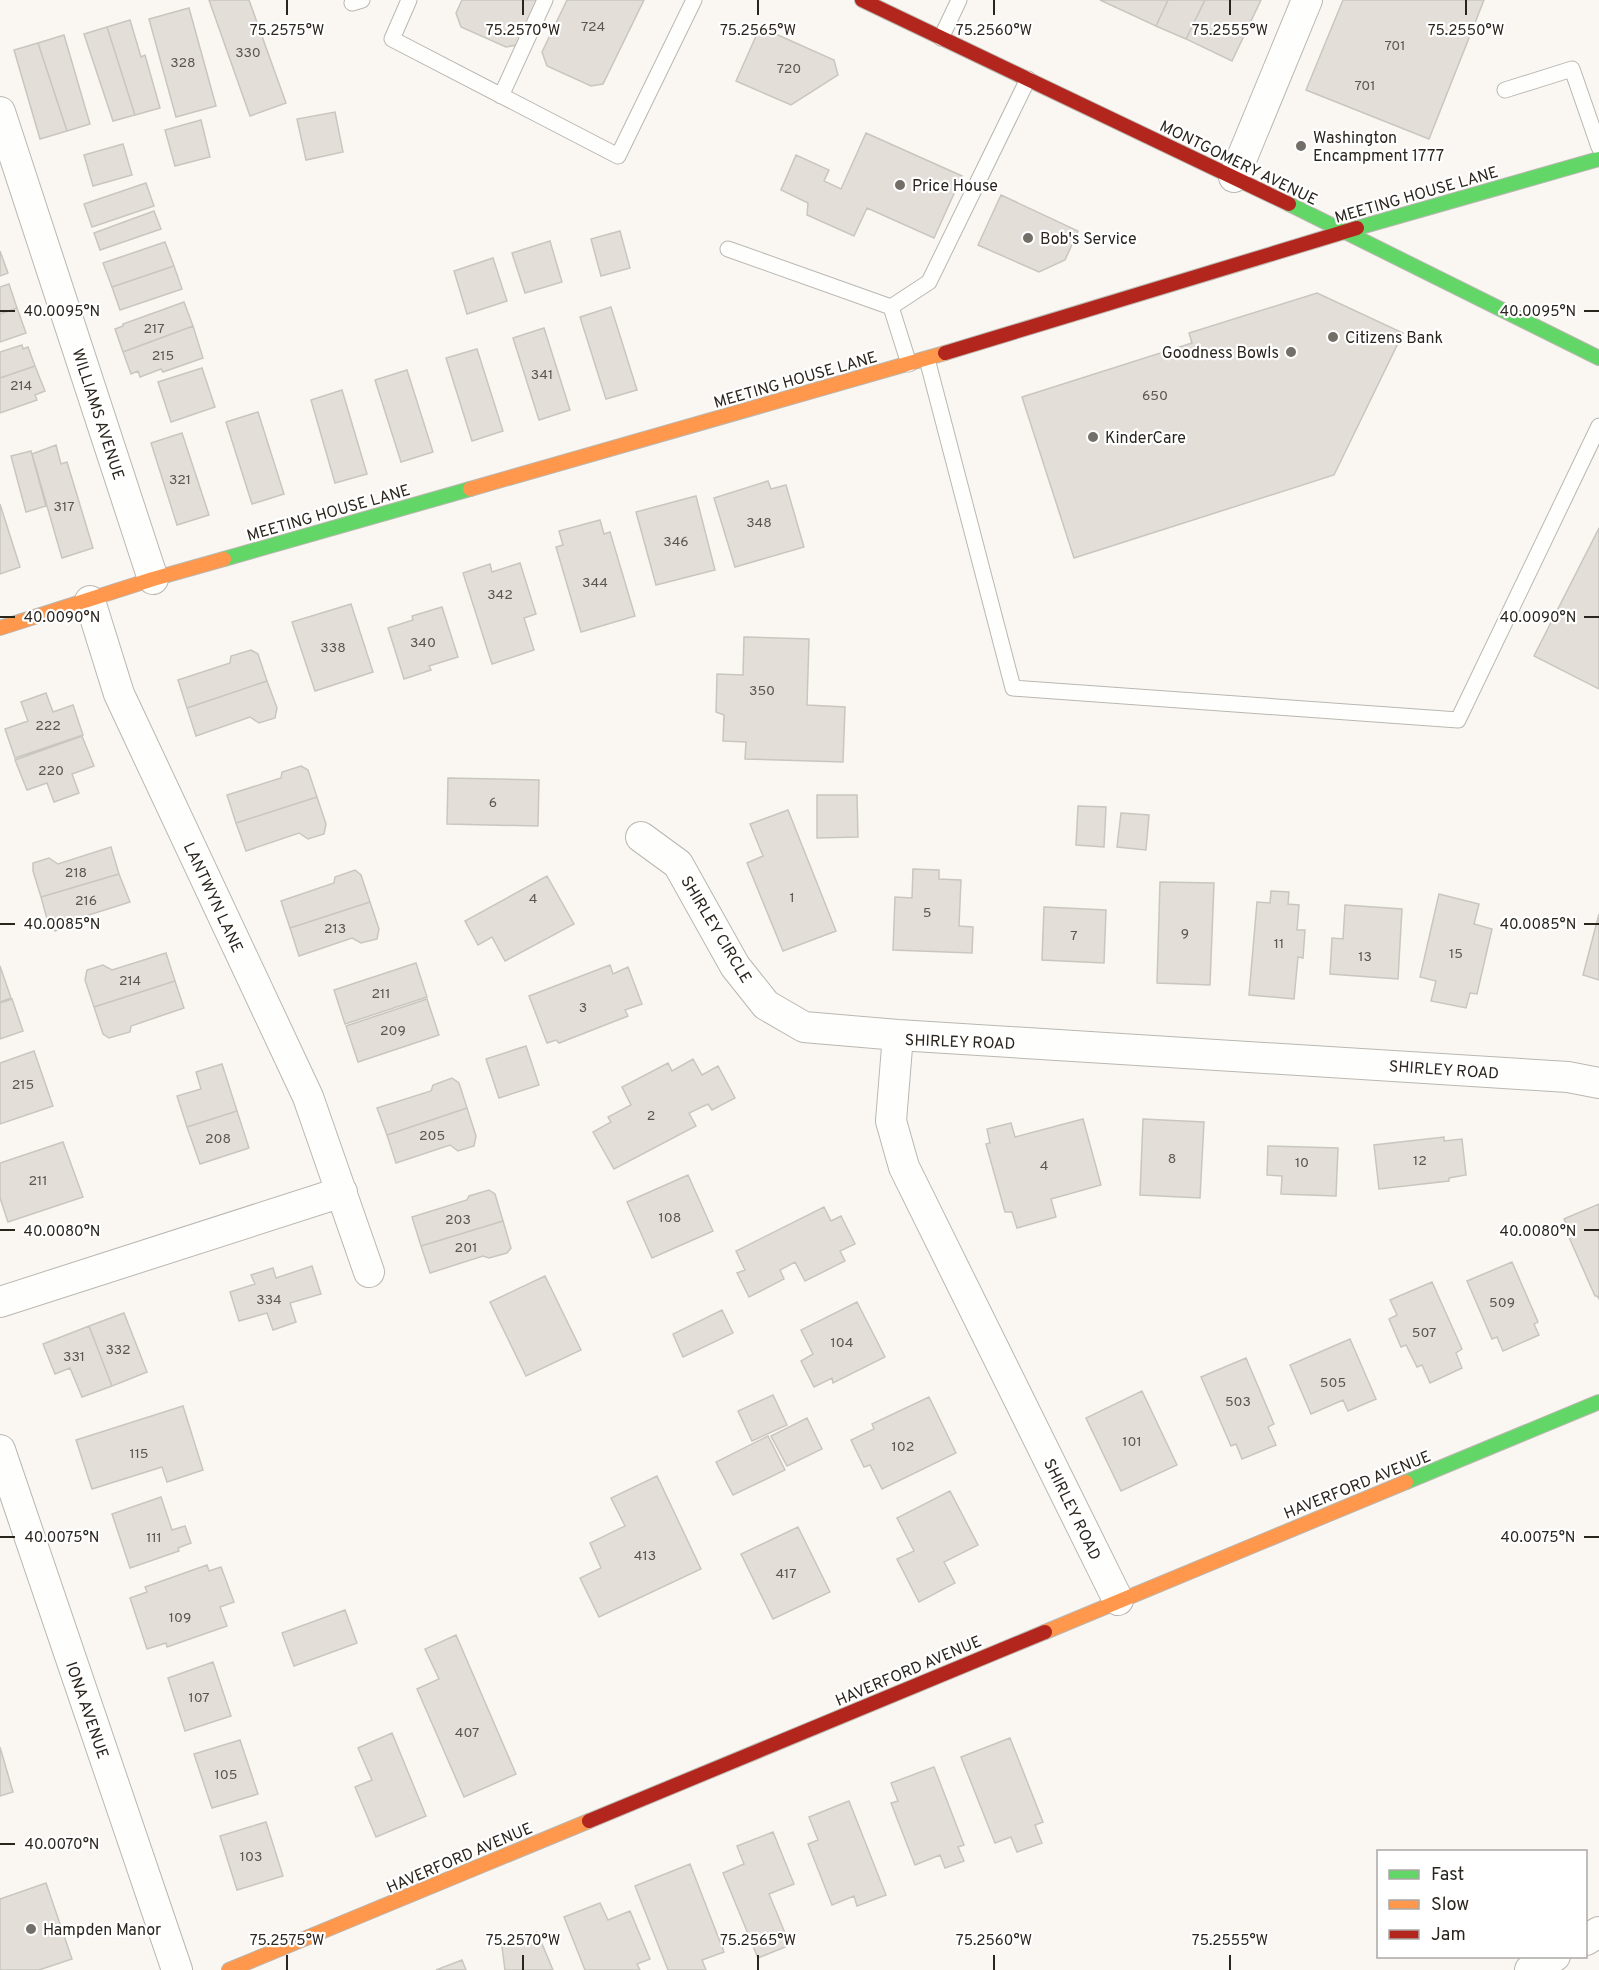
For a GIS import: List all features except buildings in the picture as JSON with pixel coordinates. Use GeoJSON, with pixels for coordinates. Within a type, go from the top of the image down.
{"type":"FeatureCollection","features":[{"type":"Feature","properties":{"kind":"street"},"geometry":{"type":"LineString","coordinates":[[1234,177],[1307,0]]}},
{"type":"Feature","properties":{"kind":"street","name":"MONTGOMERY AVENUE"},"geometry":{"type":"LineString","coordinates":[[868,1],[1234,177],[1599,358]]}},
{"type":"Feature","properties":{"kind":"street","name":"WILLIAMS AVENUE"},"geometry":{"type":"LineString","coordinates":[[0,112],[153,579]]}},
{"type":"Feature","properties":{"kind":"street","name":"MEETING HOUSE LANE"},"geometry":{"type":"LineString","coordinates":[[0,628],[153,579],[927,359],[1344,231],[1599,159]]}},
{"type":"Feature","properties":{"kind":"street","name":"LANTWYN LANE"},"geometry":{"type":"LineString","coordinates":[[90,601],[119,694],[308,1097],[369,1272]]}},
{"type":"Feature","properties":{"kind":"street","name":"SHIRLEY CIRCLE"},"geometry":{"type":"LineString","coordinates":[[640,837],[678,864],[735,966],[766,1005],[804,1028],[898,1035]]}},
{"type":"Feature","properties":{"kind":"street","name":"SHIRLEY ROAD"},"geometry":{"type":"LineString","coordinates":[[1118,1600],[904,1167],[891,1121],[898,1035],[1568,1077],[1599,1083]]}},
{"type":"Feature","properties":{"kind":"street"},"geometry":{"type":"LineString","coordinates":[[0,1302],[342,1192]]}},
{"type":"Feature","properties":{"kind":"street","name":"HAVERFORD AVENUE"},"geometry":{"type":"LineString","coordinates":[[229,1970],[1599,1402]]}},
{"type":"Feature","properties":{"kind":"street","name":"IONA AVENUE"},"geometry":{"type":"LineString","coordinates":[[0,1450],[8,1501],[177,1970]]}},
{"type":"Feature","properties":{"kind":"street"},"geometry":{"type":"LineString","coordinates":[[1530,1970],[1551,1958]]}},
{"type":"Feature","properties":{"kind":"lane"},"geometry":{"type":"LineString","coordinates":[[410,0],[392,39],[618,156],[694,0]]}},
{"type":"Feature","properties":{"kind":"lane"},"geometry":{"type":"LineString","coordinates":[[501,96],[545,0]]}},
{"type":"Feature","properties":{"kind":"lane"},"geometry":{"type":"LineString","coordinates":[[941,38],[958,0]]}},
{"type":"Feature","properties":{"kind":"lane"},"geometry":{"type":"LineString","coordinates":[[1505,90],[1572,69],[1599,147]]}},
{"type":"Feature","properties":{"kind":"lane"},"geometry":{"type":"LineString","coordinates":[[891,308],[929,282],[1028,79]]}},
{"type":"Feature","properties":{"kind":"lane"},"geometry":{"type":"LineString","coordinates":[[728,249],[891,308]]}},
{"type":"Feature","properties":{"kind":"lane"},"geometry":{"type":"LineString","coordinates":[[891,308],[909,364]]}},
{"type":"Feature","properties":{"kind":"lane"},"geometry":{"type":"LineString","coordinates":[[927,359],[1013,688],[1458,720],[1599,426]]}},
{"type":"Feature","properties":{"kind":"traffic: fast"},"geometry":{"type":"LineString","coordinates":[[1357,228],[1599,159]]}},
{"type":"Feature","properties":{"kind":"traffic: fast"},"geometry":{"type":"LineString","coordinates":[[1289,204],[1599,358]]}},
{"type":"Feature","properties":{"kind":"traffic: fast"},"geometry":{"type":"LineString","coordinates":[[224,559],[470,489]]}},
{"type":"Feature","properties":{"kind":"traffic: fast"},"geometry":{"type":"LineString","coordinates":[[1406,1482],[1599,1402]]}},
{"type":"Feature","properties":{"kind":"traffic: slow"},"geometry":{"type":"LineString","coordinates":[[470,489],[945,353]]}},
{"type":"Feature","properties":{"kind":"traffic: slow"},"geometry":{"type":"LineString","coordinates":[[0,628],[224,559]]}},
{"type":"Feature","properties":{"kind":"traffic: slow"},"geometry":{"type":"LineString","coordinates":[[1045,1632],[1406,1482]]}},
{"type":"Feature","properties":{"kind":"traffic: slow"},"geometry":{"type":"LineString","coordinates":[[229,1970],[589,1821]]}},
{"type":"Feature","properties":{"kind":"traffic: jam"},"geometry":{"type":"LineString","coordinates":[[862,0],[1289,204]]}},
{"type":"Feature","properties":{"kind":"traffic: jam"},"geometry":{"type":"LineString","coordinates":[[945,353],[1357,228]]}},
{"type":"Feature","properties":{"kind":"traffic: jam"},"geometry":{"type":"LineString","coordinates":[[589,1821],[1045,1632]]}},
{"type":"Feature","properties":{"kind":"place","name":"Washington Encampment 1777"},"geometry":{"type":"Point","coordinates":[1301,146]}},
{"type":"Feature","properties":{"kind":"place","name":"Price House"},"geometry":{"type":"Point","coordinates":[900,185]}},
{"type":"Feature","properties":{"kind":"place","name":"Bob's Service"},"geometry":{"type":"Point","coordinates":[1028,238]}},
{"type":"Feature","properties":{"kind":"place","name":"Citizens Bank"},"geometry":{"type":"Point","coordinates":[1333,337]}},
{"type":"Feature","properties":{"kind":"place","name":"Goodness Bowls"},"geometry":{"type":"Point","coordinates":[1291,352]}},
{"type":"Feature","properties":{"kind":"place","name":"KinderCare"},"geometry":{"type":"Point","coordinates":[1093,437]}},
{"type":"Feature","properties":{"kind":"place","name":"Hampden Manor"},"geometry":{"type":"Point","coordinates":[31,1929]}}]}
